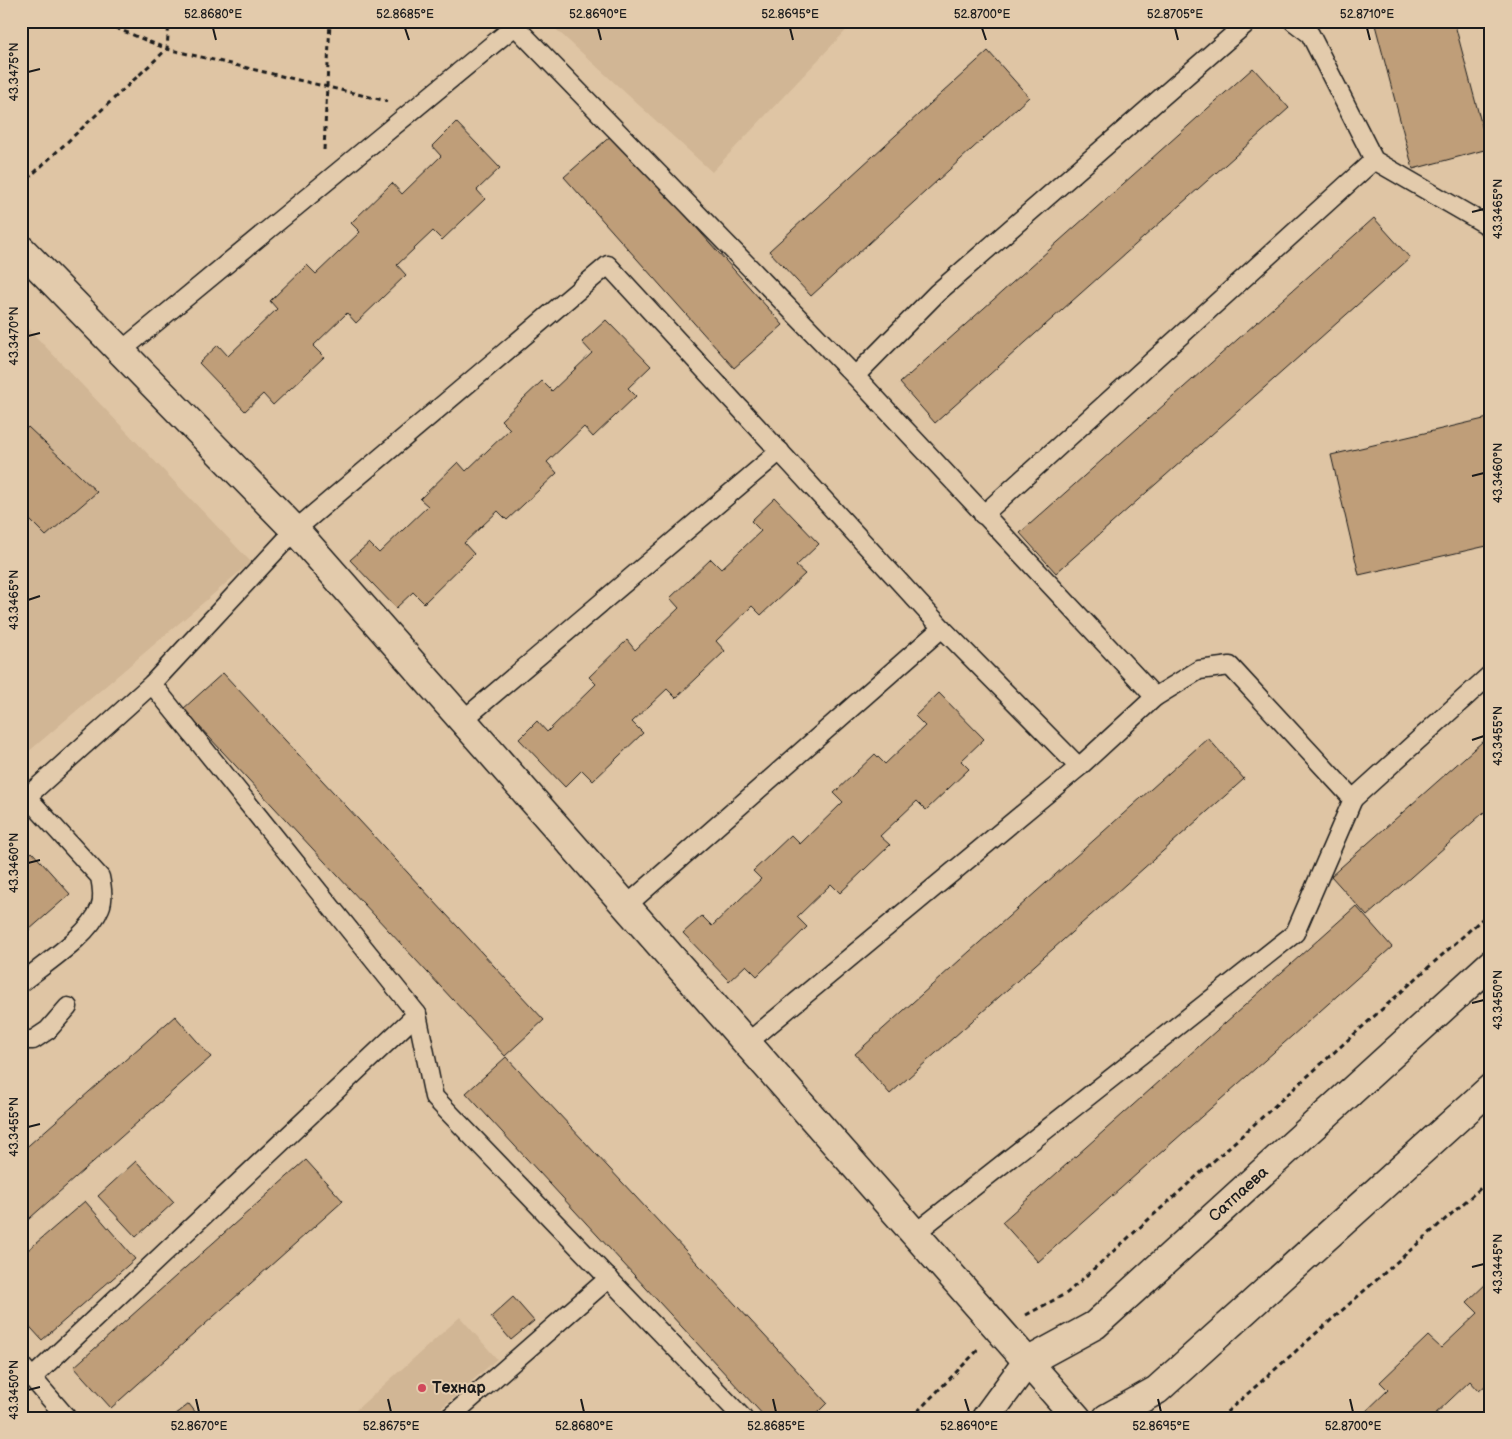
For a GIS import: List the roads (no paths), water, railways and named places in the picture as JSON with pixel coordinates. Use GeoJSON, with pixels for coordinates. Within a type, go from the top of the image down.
{"type":"FeatureCollection","features":[{"type":"Feature","properties":{"kind":"street"},"geometry":{"type":"LineString","coordinates":[[21,249],[295,530],[1077,1418]]}},
{"type":"Feature","properties":{"kind":"street","name":"Сатпаева"},"geometry":{"type":"LineString","coordinates":[[986,1418],[1027,1362],[1095,1325],[1491,964]]}},
{"type":"Feature","properties":{"kind":"street"},"geometry":{"type":"LineString","coordinates":[[1107,1418],[1157,1390],[1491,1088]]}},
{"type":"Feature","properties":{"kind":"lane"},"geometry":{"type":"LineString","coordinates":[[855,376],[937,293],[1249,21]]}},
{"type":"Feature","properties":{"kind":"lane"},"geometry":{"type":"LineString","coordinates":[[1293,21],[1310,34],[1374,160],[1485,224],[1491,230]]}},
{"type":"Feature","properties":{"kind":"lane"},"geometry":{"type":"LineString","coordinates":[[121,351],[416,108],[514,24],[855,376],[983,516],[1155,697]]}},
{"type":"Feature","properties":{"kind":"lane"},"geometry":{"type":"LineString","coordinates":[[983,516],[1374,160]]}},
{"type":"Feature","properties":{"kind":"lane"},"geometry":{"type":"LineString","coordinates":[[21,983],[85,930],[101,907],[102,891],[100,877],[24,800],[152,684],[295,530],[608,265],[942,628],[1079,767]]}},
{"type":"Feature","properties":{"kind":"lane"},"geometry":{"type":"LineString","coordinates":[[463,720],[780,451]]}},
{"type":"Feature","properties":{"kind":"lane"},"geometry":{"type":"LineString","coordinates":[[626,906],[942,628]]}},
{"type":"Feature","properties":{"kind":"lane"},"geometry":{"type":"LineString","coordinates":[[747,1043],[1079,767],[1155,697],[1198,670],[1230,666],[1353,799]]}},
{"type":"Feature","properties":{"kind":"lane"},"geometry":{"type":"LineString","coordinates":[[914,1234],[1296,933],[1353,799],[1491,674]]}},
{"type":"Feature","properties":{"kind":"lane"},"geometry":{"type":"LineString","coordinates":[[152,684],[417,1014],[434,1098],[743,1418]]}},
{"type":"Feature","properties":{"kind":"lane"},"geometry":{"type":"LineString","coordinates":[[21,1040],[33,1040],[41,1035],[68,1008]]}},
{"type":"Feature","properties":{"kind":"lane"},"geometry":{"type":"LineString","coordinates":[[67,1418],[27,1371],[417,1014]]}},
{"type":"Feature","properties":{"kind":"lane"},"geometry":{"type":"LineString","coordinates":[[449,1418],[609,1278]]}},
{"type":"Feature","properties":{"kind":"place","name":"Технар"},"geometry":{"type":"Point","coordinates":[422,1388]}}]}
